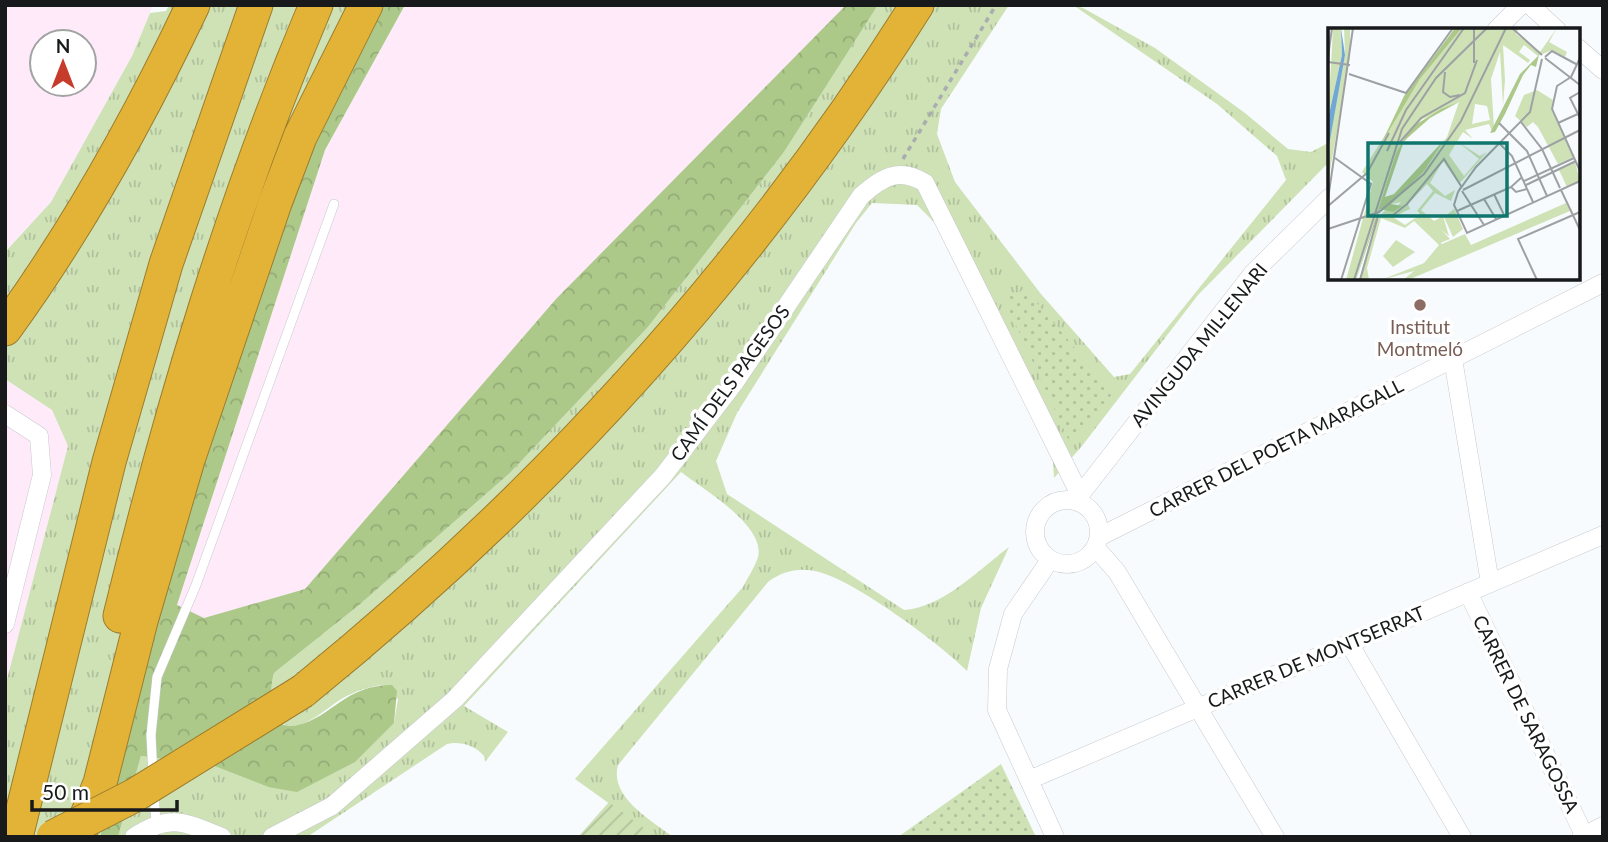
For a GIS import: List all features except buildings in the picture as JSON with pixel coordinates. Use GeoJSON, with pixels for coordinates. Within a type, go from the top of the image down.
{"type":"FeatureCollection","features":[{"type":"Feature","properties":{"kind":"highway"},"geometry":{"type":"LineString","coordinates":[[5,329],[89,204],[161,73],[193,5]]}},
{"type":"Feature","properties":{"kind":"highway"},"geometry":{"type":"LineString","coordinates":[[16,837],[109,462],[166,264],[256,5]]}},
{"type":"Feature","properties":{"kind":"highway"},"geometry":{"type":"LineString","coordinates":[[232,77],[266,5]]}},
{"type":"Feature","properties":{"kind":"highway"},"geometry":{"type":"LineString","coordinates":[[71,837],[82,773],[168,427],[232,220],[317,5]]}},
{"type":"Feature","properties":{"kind":"highway"},"geometry":{"type":"LineString","coordinates":[[78,837],[100,783],[141,621],[188,460],[275,203],[300,137],[366,5]]}},
{"type":"Feature","properties":{"kind":"highway"},"geometry":{"type":"LineString","coordinates":[[782,199],[898,5]]}},
{"type":"Feature","properties":{"kind":"highway"},"geometry":{"type":"LineString","coordinates":[[52,837],[135,796],[303,691],[452,565],[551,469],[657,354],[782,199],[917,5]]}},
{"type":"Feature","properties":{"kind":"street"},"geometry":{"type":"LineString","coordinates":[[1498,28],[1521,5]]}},
{"type":"Feature","properties":{"kind":"street"},"geometry":{"type":"LineString","coordinates":[[1530,5],[1556,28]]}},
{"type":"Feature","properties":{"kind":"street"},"geometry":{"type":"LineString","coordinates":[[1580,50],[1603,70]]}},
{"type":"Feature","properties":{"kind":"street"},"geometry":{"type":"LineString","coordinates":[[898,174],[912,176],[925,183],[1080,499],[1095,515],[1098,542],[1275,837]]}},
{"type":"Feature","properties":{"kind":"street","name":"CAMÍ DELS PAGESOS"},"geometry":{"type":"LineString","coordinates":[[272,837],[289,831],[331,806],[455,699],[663,476],[735,382],[861,196],[880,179],[898,174]]}},
{"type":"Feature","properties":{"kind":"street","name":"AVINGUDA MIL·LENARI"},"geometry":{"type":"LineString","coordinates":[[1080,499],[1253,273],[1328,199]]}},
{"type":"Feature","properties":{"kind":"street","name":"CARRER DEL POETA MARAGALL"},"geometry":{"type":"LineString","coordinates":[[1098,542],[1603,283]]}},
{"type":"Feature","properties":{"kind":"street"},"geometry":{"type":"LineString","coordinates":[[1453,359],[1490,583]]}},
{"type":"Feature","properties":{"kind":"street"},"geometry":{"type":"LineString","coordinates":[[5,414],[39,436],[42,475],[5,624]]}},
{"type":"Feature","properties":{"kind":"street"},"geometry":{"type":"LineString","coordinates":[[1080,499],[1058,501],[1040,515],[1035,537],[1039,548],[1050,560],[1060,564],[1079,562],[1098,542]]}},
{"type":"Feature","properties":{"kind":"street","name":"CARRER DE MONTSERRAT"},"geometry":{"type":"LineString","coordinates":[[1029,780],[1603,534]]}},
{"type":"Feature","properties":{"kind":"street"},"geometry":{"type":"LineString","coordinates":[[1050,560],[1013,614],[999,669],[997,710],[1055,837]]}},
{"type":"Feature","properties":{"kind":"street","name":"CARRER DE SARAGOSSA"},"geometry":{"type":"LineString","coordinates":[[1468,592],[1582,836]]}},
{"type":"Feature","properties":{"kind":"street"},"geometry":{"type":"LineString","coordinates":[[1349,643],[1462,837]]}},
{"type":"Feature","properties":{"kind":"street"},"geometry":{"type":"LineString","coordinates":[[134,837],[156,823],[185,822],[222,837]]}},
{"type":"Feature","properties":{"kind":"street"},"geometry":{"type":"LineString","coordinates":[[1582,836],[1603,826]]}},
{"type":"Feature","properties":{"kind":"lane"},"geometry":{"type":"LineString","coordinates":[[156,823],[151,735],[157,677],[196,585],[334,204]]}},
{"type":"Feature","properties":{"kind":"path"},"geometry":{"type":"LineString","coordinates":[[898,174],[907,150],[996,5]]}},
{"type":"Feature","properties":{"kind":"shaded area"},"geometry":{"type":"Polygon","coordinates":[[[5,5],[153,5],[132,56],[51,202],[5,251],[5,5]]]}},
{"type":"Feature","properties":{"kind":"shaded area"},"geometry":{"type":"Polygon","coordinates":[[[405,5],[846,5],[556,299],[305,589],[204,618],[177,606],[325,150],[405,5]]]}},
{"type":"Feature","properties":{"kind":"shaded area"},"geometry":{"type":"Polygon","coordinates":[[[5,379],[52,410],[68,446],[5,687],[5,379]]]}},
{"type":"Feature","properties":{"kind":"green space"},"geometry":{"type":"Polygon","coordinates":[[[169,5],[380,5],[325,108],[120,753],[100,837],[5,837],[5,687],[68,446],[52,410],[5,379],[5,252],[51,202],[132,56],[150,13],[166,11],[169,5]]]}},
{"type":"Feature","properties":{"kind":"green space"},"geometry":{"type":"Polygon","coordinates":[[[380,5],[405,5],[325,150],[177,605],[204,618],[305,589],[556,299],[846,5],[878,5],[784,152],[648,327],[510,473],[358,606],[274,673],[272,709],[280,723],[288,726],[310,721],[362,690],[392,685],[397,691],[394,723],[355,762],[297,792],[268,787],[214,766],[141,756],[118,837],[100,837],[167,567],[325,107],[380,5]]]}},
{"type":"Feature","properties":{"kind":"green space"},"geometry":{"type":"Polygon","coordinates":[[[878,5],[1009,5],[941,109],[937,134],[955,182],[1041,294],[1114,377],[1130,374],[1286,180],[1277,156],[1217,104],[1073,5],[1155,48],[1245,113],[1288,149],[1311,152],[1328,143],[1328,163],[1198,295],[1082,446],[1054,478],[1053,462],[1003,351],[935,223],[917,205],[872,203],[856,223],[737,413],[716,461],[727,494],[904,610],[918,608],[946,595],[1009,547],[981,608],[967,671],[938,645],[896,614],[834,577],[805,570],[792,571],[768,582],[618,765],[617,777],[626,797],[634,807],[673,837],[656,837],[575,779],[743,587],[758,557],[758,545],[743,521],[681,472],[464,706],[508,732],[485,762],[484,756],[472,747],[447,744],[307,837],[118,837],[141,756],[214,766],[268,787],[394,723],[398,699],[384,685],[348,695],[299,725],[282,723],[271,705],[274,673],[358,606],[510,473],[648,327],[784,152],[878,5]]]}},
{"type":"Feature","properties":{"kind":"green space"},"geometry":{"type":"Polygon","coordinates":[[[1025,289],[1113,393],[1070,443],[1004,299],[1025,289]]]}},
{"type":"Feature","properties":{"kind":"green space"},"geometry":{"type":"Polygon","coordinates":[[[1001,764],[1036,837],[898,837],[1001,764]]]}},
{"type":"Feature","properties":{"kind":"green space"},"geometry":{"type":"Polygon","coordinates":[[[609,802],[656,837],[578,837],[609,802]]]}},
{"type":"Feature","properties":{"kind":"place","name":"Institut Montmeló"},"geometry":{"type":"Point","coordinates":[1420,305]}}]}
